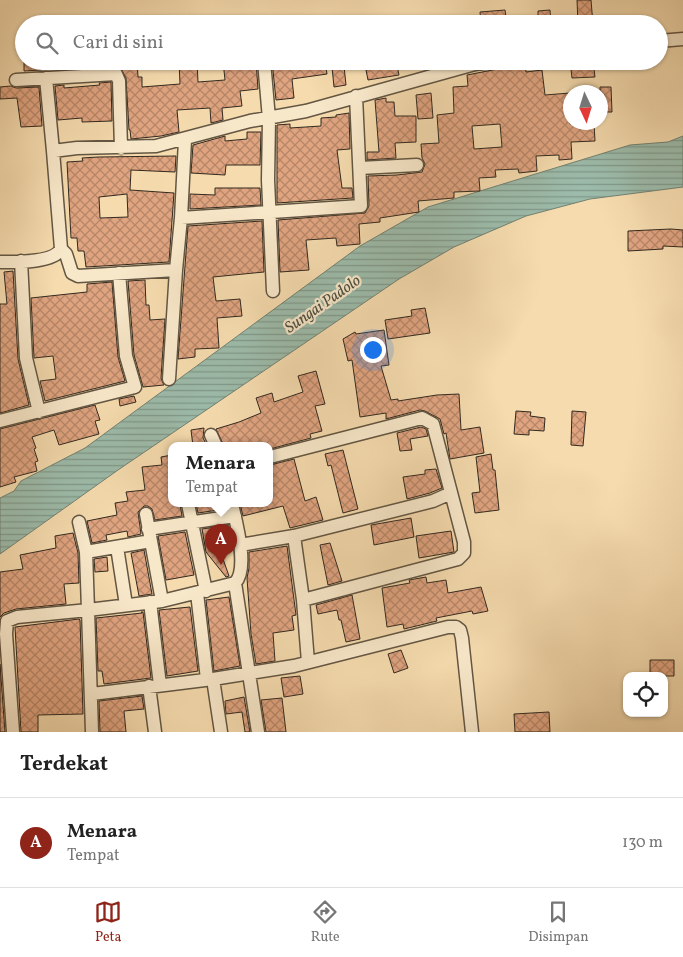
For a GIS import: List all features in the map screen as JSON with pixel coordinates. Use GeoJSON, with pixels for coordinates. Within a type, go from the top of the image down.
{"type":"FeatureCollection","features":[{"type":"Feature","properties":{"kind":"street"},"geometry":{"type":"LineString","coordinates":[[668,40],[683,39]]}},
{"type":"Feature","properties":{"kind":"street"},"geometry":{"type":"LineString","coordinates":[[265,70],[269,119],[269,212],[273,291]]}},
{"type":"Feature","properties":{"kind":"street"},"geometry":{"type":"LineString","coordinates":[[53,151],[78,148],[156,146],[185,140],[250,121],[306,111],[453,70]]}},
{"type":"Feature","properties":{"kind":"street"},"geometry":{"type":"LineString","coordinates":[[16,80],[116,74],[119,81],[121,148]]}},
{"type":"Feature","properties":{"kind":"street"},"geometry":{"type":"LineString","coordinates":[[0,262],[46,259],[57,255],[61,249],[46,78]]}},
{"type":"Feature","properties":{"kind":"street"},"geometry":{"type":"LineString","coordinates":[[181,218],[362,206],[356,96]]}},
{"type":"Feature","properties":{"kind":"street"},"geometry":{"type":"LineString","coordinates":[[169,379],[185,140]]}},
{"type":"Feature","properties":{"kind":"street"},"geometry":{"type":"LineString","coordinates":[[360,168],[417,165]]}},
{"type":"Feature","properties":{"kind":"street"},"geometry":{"type":"LineString","coordinates":[[61,249],[66,254],[72,274],[78,276],[176,270]]}},
{"type":"Feature","properties":{"kind":"street"},"geometry":{"type":"LineString","coordinates":[[21,261],[26,358],[38,412]]}},
{"type":"Feature","properties":{"kind":"street"},"geometry":{"type":"LineString","coordinates":[[0,422],[135,387],[126,356],[119,273]]}},
{"type":"Feature","properties":{"kind":"street"},"geometry":{"type":"LineString","coordinates":[[273,456],[422,418],[433,424],[465,550],[461,557],[303,600]]}},
{"type":"Feature","properties":{"kind":"street"},"geometry":{"type":"LineString","coordinates":[[240,545],[294,536],[433,501],[450,493]]}},
{"type":"Feature","properties":{"kind":"street"},"geometry":{"type":"LineString","coordinates":[[189,507],[201,592],[210,679],[221,732]]}},
{"type":"Feature","properties":{"kind":"street"},"geometry":{"type":"LineString","coordinates":[[86,552],[117,547],[234,510],[240,545],[241,569],[236,583],[258,732]]}},
{"type":"Feature","properties":{"kind":"street"},"geometry":{"type":"LineString","coordinates":[[146,514],[150,535],[156,602],[155,732]]}},
{"type":"Feature","properties":{"kind":"street"},"geometry":{"type":"LineString","coordinates":[[79,522],[86,552],[92,732]]}},
{"type":"Feature","properties":{"kind":"street"},"geometry":{"type":"LineString","coordinates":[[294,536],[303,600],[308,662]]}},
{"type":"Feature","properties":{"kind":"street"},"geometry":{"type":"LineString","coordinates":[[117,547],[126,606]]}},
{"type":"Feature","properties":{"kind":"street"},"geometry":{"type":"LineString","coordinates":[[13,732],[6,634],[7,621],[11,618],[156,602],[236,583]]}},
{"type":"Feature","properties":{"kind":"street"},"geometry":{"type":"LineString","coordinates":[[92,694],[250,673],[308,662],[456,627],[460,630],[462,638],[472,732]]}},
{"type":"Feature","properties":{"kind":"water","name":"Sungai Padolo"},"geometry":{"type":"Polygon","coordinates":[[[683,136],[683,187],[590,199],[526,216],[454,247],[399,279],[118,470],[0,554],[0,498],[14,491],[21,481],[85,448],[360,246],[428,207],[630,145],[668,142],[683,136]]]}},
{"type":"Feature","properties":{"kind":"building"},"geometry":{"type":"Polygon","coordinates":[[[577,0],[591,0],[592,15],[578,15],[577,0]]]}},
{"type":"Feature","properties":{"kind":"building"},"geometry":{"type":"Polygon","coordinates":[[[505,10],[506,15],[480,15],[480,12],[505,10]]]}},
{"type":"Feature","properties":{"kind":"building"},"geometry":{"type":"Polygon","coordinates":[[[550,10],[550,15],[538,15],[538,11],[550,10]]]}},
{"type":"Feature","properties":{"kind":"building"},"geometry":{"type":"Polygon","coordinates":[[[122,70],[138,70],[138,77],[142,77],[142,87],[180,84],[179,70],[197,70],[198,82],[225,80],[224,70],[257,70],[258,89],[240,91],[242,106],[222,108],[223,120],[211,123],[210,108],[177,110],[179,132],[131,139],[126,78],[122,70]]]}},
{"type":"Feature","properties":{"kind":"building"},"geometry":{"type":"Polygon","coordinates":[[[273,70],[326,70],[327,74],[292,79],[294,98],[276,100],[273,70]]]}},
{"type":"Feature","properties":{"kind":"building"},"geometry":{"type":"Polygon","coordinates":[[[332,70],[344,70],[346,85],[334,87],[332,70]]]}},
{"type":"Feature","properties":{"kind":"building"},"geometry":{"type":"Polygon","coordinates":[[[366,70],[398,70],[399,75],[368,80],[366,70]]]}},
{"type":"Feature","properties":{"kind":"building"},"geometry":{"type":"Polygon","coordinates":[[[493,70],[526,70],[526,72],[542,70],[545,95],[563,94],[563,130],[594,130],[595,141],[571,142],[572,159],[559,160],[559,155],[536,156],[537,171],[519,173],[518,169],[495,170],[496,177],[479,178],[480,191],[454,192],[454,198],[418,201],[419,212],[380,218],[380,222],[359,224],[360,244],[337,246],[336,238],[306,240],[309,270],[280,272],[278,220],[365,213],[369,206],[368,176],[422,172],[425,164],[422,158],[421,144],[439,143],[437,115],[454,113],[453,87],[468,86],[467,75],[493,70]],[[500,124],[472,126],[474,149],[502,147],[500,124]]]}},
{"type":"Feature","properties":{"kind":"building"},"geometry":{"type":"Polygon","coordinates":[[[571,70],[594,70],[595,77],[572,78],[571,70]]]}},
{"type":"Feature","properties":{"kind":"building"},"geometry":{"type":"Polygon","coordinates":[[[111,82],[112,121],[82,122],[82,118],[58,120],[55,86],[64,85],[64,88],[100,85],[99,83],[111,82]]]}},
{"type":"Feature","properties":{"kind":"building"},"geometry":{"type":"Polygon","coordinates":[[[11,86],[16,88],[39,87],[42,126],[21,127],[17,98],[0,99],[0,87],[11,86]]]}},
{"type":"Feature","properties":{"kind":"building"},"geometry":{"type":"Polygon","coordinates":[[[608,87],[611,87],[612,112],[608,112],[608,87]]]}},
{"type":"Feature","properties":{"kind":"building"},"geometry":{"type":"Polygon","coordinates":[[[431,93],[433,118],[418,119],[416,95],[431,93]]]}},
{"type":"Feature","properties":{"kind":"building"},"geometry":{"type":"Polygon","coordinates":[[[386,98],[386,102],[394,102],[395,116],[416,116],[416,142],[395,143],[396,158],[367,160],[367,152],[379,152],[375,100],[386,98]]]}},
{"type":"Feature","properties":{"kind":"building"},"geometry":{"type":"Polygon","coordinates":[[[349,113],[350,149],[337,150],[342,188],[352,188],[353,198],[277,203],[277,125],[290,124],[290,128],[321,126],[321,118],[336,117],[336,115],[349,113]]]}},
{"type":"Feature","properties":{"kind":"building"},"geometry":{"type":"Polygon","coordinates":[[[247,132],[261,132],[260,165],[226,165],[225,175],[191,173],[193,145],[225,136],[225,141],[247,139],[247,132]]]}},
{"type":"Feature","properties":{"kind":"building"},"geometry":{"type":"Polygon","coordinates":[[[176,156],[175,172],[131,170],[130,190],[174,193],[169,262],[86,267],[84,251],[78,251],[77,238],[71,238],[67,162],[83,161],[82,158],[176,156]],[[127,194],[99,197],[100,218],[128,217],[127,194]]]}},
{"type":"Feature","properties":{"kind":"building"},"geometry":{"type":"Polygon","coordinates":[[[215,188],[260,188],[261,205],[190,209],[190,194],[215,195],[215,188]]]}},
{"type":"Feature","properties":{"kind":"building"},"geometry":{"type":"Polygon","coordinates":[[[262,221],[264,272],[213,277],[216,301],[240,299],[242,316],[217,318],[219,348],[195,349],[195,357],[178,359],[188,226],[262,221]]]}},
{"type":"Feature","properties":{"kind":"building"},"geometry":{"type":"Polygon","coordinates":[[[683,230],[683,247],[663,246],[663,249],[628,251],[628,231],[683,230]]]}},
{"type":"Feature","properties":{"kind":"building"},"geometry":{"type":"Polygon","coordinates":[[[13,271],[18,359],[29,405],[0,413],[0,304],[7,304],[4,272],[13,271]]]}},
{"type":"Feature","properties":{"kind":"building"},"geometry":{"type":"Polygon","coordinates":[[[145,280],[146,305],[149,305],[150,320],[165,319],[161,378],[164,385],[143,387],[134,355],[128,281],[145,280]]]}},
{"type":"Feature","properties":{"kind":"building"},"geometry":{"type":"Polygon","coordinates":[[[112,282],[118,357],[125,381],[45,401],[40,381],[56,379],[53,356],[34,358],[31,298],[87,292],[87,284],[112,282]]]}},
{"type":"Feature","properties":{"kind":"building"},"geometry":{"type":"Polygon","coordinates":[[[425,308],[430,333],[388,339],[385,320],[412,316],[411,310],[425,308]]]}},
{"type":"Feature","properties":{"kind":"building"},"geometry":{"type":"Polygon","coordinates":[[[384,330],[389,365],[381,366],[391,400],[398,399],[398,401],[437,395],[459,394],[461,430],[480,427],[484,453],[450,459],[446,433],[444,434],[440,419],[425,411],[420,410],[386,419],[386,413],[360,417],[352,360],[348,361],[343,339],[355,332],[356,334],[384,330]]]}},
{"type":"Feature","properties":{"kind":"building"},"geometry":{"type":"Polygon","coordinates":[[[316,371],[325,404],[315,406],[322,431],[310,434],[311,438],[273,448],[273,442],[222,442],[216,429],[261,413],[256,398],[272,393],[274,402],[303,392],[298,376],[316,371]]]}},
{"type":"Feature","properties":{"kind":"building"},"geometry":{"type":"Polygon","coordinates":[[[134,396],[136,402],[120,406],[119,399],[134,396]]]}},
{"type":"Feature","properties":{"kind":"building"},"geometry":{"type":"Polygon","coordinates":[[[95,405],[100,420],[95,421],[99,434],[59,445],[54,430],[32,437],[38,461],[35,462],[37,471],[14,477],[16,482],[0,487],[0,429],[95,405]]]}},
{"type":"Feature","properties":{"kind":"building"},"geometry":{"type":"Polygon","coordinates":[[[516,411],[531,412],[530,416],[545,418],[544,431],[529,430],[529,435],[514,434],[516,411]]]}},
{"type":"Feature","properties":{"kind":"building"},"geometry":{"type":"Polygon","coordinates":[[[572,411],[586,412],[583,446],[571,445],[572,411]]]}},
{"type":"Feature","properties":{"kind":"building"},"geometry":{"type":"Polygon","coordinates":[[[421,427],[426,429],[428,436],[410,439],[412,450],[400,451],[397,433],[421,427]]]}},
{"type":"Feature","properties":{"kind":"building"},"geometry":{"type":"Polygon","coordinates":[[[204,428],[203,438],[205,442],[192,442],[191,430],[204,428]]]}},
{"type":"Feature","properties":{"kind":"building"},"geometry":{"type":"Polygon","coordinates":[[[343,450],[358,509],[343,513],[331,465],[328,466],[325,454],[343,450]]]}},
{"type":"Feature","properties":{"kind":"building"},"geometry":{"type":"Polygon","coordinates":[[[491,454],[493,470],[495,470],[499,510],[475,513],[472,493],[480,492],[476,457],[491,454]]]}},
{"type":"Feature","properties":{"kind":"building"},"geometry":{"type":"Polygon","coordinates":[[[168,456],[168,507],[180,507],[182,516],[155,520],[152,509],[144,506],[138,512],[141,534],[128,537],[127,531],[106,535],[107,540],[92,543],[87,521],[117,515],[115,503],[128,501],[126,492],[145,490],[142,467],[162,465],[161,457],[168,456]]]}},
{"type":"Feature","properties":{"kind":"building"},"geometry":{"type":"Polygon","coordinates":[[[294,459],[305,501],[316,497],[323,520],[290,528],[283,506],[243,516],[241,507],[273,507],[273,464],[294,459]]]}},
{"type":"Feature","properties":{"kind":"building"},"geometry":{"type":"Polygon","coordinates":[[[436,469],[442,488],[407,499],[403,477],[425,474],[425,470],[436,469]]]}},
{"type":"Feature","properties":{"kind":"building"},"geometry":{"type":"Polygon","coordinates":[[[197,507],[225,507],[225,509],[198,513],[197,507]]]}},
{"type":"Feature","properties":{"kind":"building"},"geometry":{"type":"Polygon","coordinates":[[[411,518],[414,537],[374,545],[371,525],[411,518]]]}},
{"type":"Feature","properties":{"kind":"building"},"geometry":{"type":"Polygon","coordinates":[[[228,525],[230,536],[216,539],[229,576],[226,577],[206,552],[202,529],[228,525]]]}},
{"type":"Feature","properties":{"kind":"building"},"geometry":{"type":"Polygon","coordinates":[[[451,531],[454,552],[419,558],[416,536],[451,531]]]}},
{"type":"Feature","properties":{"kind":"building"},"geometry":{"type":"Polygon","coordinates":[[[185,532],[194,575],[166,580],[158,536],[185,532]]]}},
{"type":"Feature","properties":{"kind":"building"},"geometry":{"type":"Polygon","coordinates":[[[73,533],[78,553],[79,583],[64,584],[66,604],[16,609],[4,613],[0,617],[0,572],[23,569],[20,555],[56,548],[55,536],[73,533]]]}},
{"type":"Feature","properties":{"kind":"building"},"geometry":{"type":"Polygon","coordinates":[[[330,543],[342,581],[328,585],[320,545],[330,543]]]}},
{"type":"Feature","properties":{"kind":"building"},"geometry":{"type":"Polygon","coordinates":[[[287,546],[296,615],[292,616],[294,630],[273,633],[275,661],[256,664],[251,634],[247,578],[249,552],[287,546]]]}},
{"type":"Feature","properties":{"kind":"building"},"geometry":{"type":"Polygon","coordinates":[[[144,550],[152,594],[139,596],[131,553],[144,550]]]}},
{"type":"Feature","properties":{"kind":"building"},"geometry":{"type":"Polygon","coordinates":[[[107,557],[108,571],[95,572],[94,559],[107,557]]]}},
{"type":"Feature","properties":{"kind":"building"},"geometry":{"type":"Polygon","coordinates":[[[426,577],[427,583],[446,580],[448,593],[481,587],[488,611],[473,614],[472,611],[436,618],[437,621],[404,629],[403,624],[387,627],[382,588],[410,583],[409,580],[426,577]]]}},
{"type":"Feature","properties":{"kind":"building"},"geometry":{"type":"Polygon","coordinates":[[[352,595],[360,639],[346,642],[337,610],[318,614],[316,605],[352,595]]]}},
{"type":"Feature","properties":{"kind":"building"},"geometry":{"type":"Polygon","coordinates":[[[229,597],[240,666],[214,671],[206,600],[229,597]]]}},
{"type":"Feature","properties":{"kind":"building"},"geometry":{"type":"Polygon","coordinates":[[[190,607],[198,671],[167,676],[159,610],[190,607]]]}},
{"type":"Feature","properties":{"kind":"building"},"geometry":{"type":"Polygon","coordinates":[[[143,612],[151,678],[104,684],[102,671],[98,671],[96,618],[143,612]]]}},
{"type":"Feature","properties":{"kind":"building"},"geometry":{"type":"Polygon","coordinates":[[[79,619],[83,714],[38,715],[38,732],[21,732],[15,627],[79,619]]]}},
{"type":"Feature","properties":{"kind":"building"},"geometry":{"type":"Polygon","coordinates":[[[401,650],[408,668],[394,673],[388,654],[401,650]]]}},
{"type":"Feature","properties":{"kind":"building"},"geometry":{"type":"Polygon","coordinates":[[[650,660],[674,660],[674,676],[668,676],[668,672],[650,672],[650,660]]]}},
{"type":"Feature","properties":{"kind":"building"},"geometry":{"type":"Polygon","coordinates":[[[0,664],[5,732],[0,732],[0,664]]]}},
{"type":"Feature","properties":{"kind":"building"},"geometry":{"type":"Polygon","coordinates":[[[300,676],[303,694],[284,697],[281,678],[300,676]]]}},
{"type":"Feature","properties":{"kind":"building"},"geometry":{"type":"Polygon","coordinates":[[[142,696],[144,709],[124,711],[126,732],[100,732],[99,701],[142,696]]]}},
{"type":"Feature","properties":{"kind":"building"},"geometry":{"type":"Polygon","coordinates":[[[244,697],[250,732],[245,732],[242,712],[226,714],[225,701],[244,697]]]}},
{"type":"Feature","properties":{"kind":"building"},"geometry":{"type":"Polygon","coordinates":[[[282,698],[286,732],[266,732],[261,700],[282,698]]]}},
{"type":"Feature","properties":{"kind":"building"},"geometry":{"type":"Polygon","coordinates":[[[549,712],[550,732],[515,732],[514,714],[549,712]]]}},
{"type":"Feature","properties":{"kind":"place","name":"Menara"},"geometry":{"type":"Point","coordinates":[221,565]}}]}
